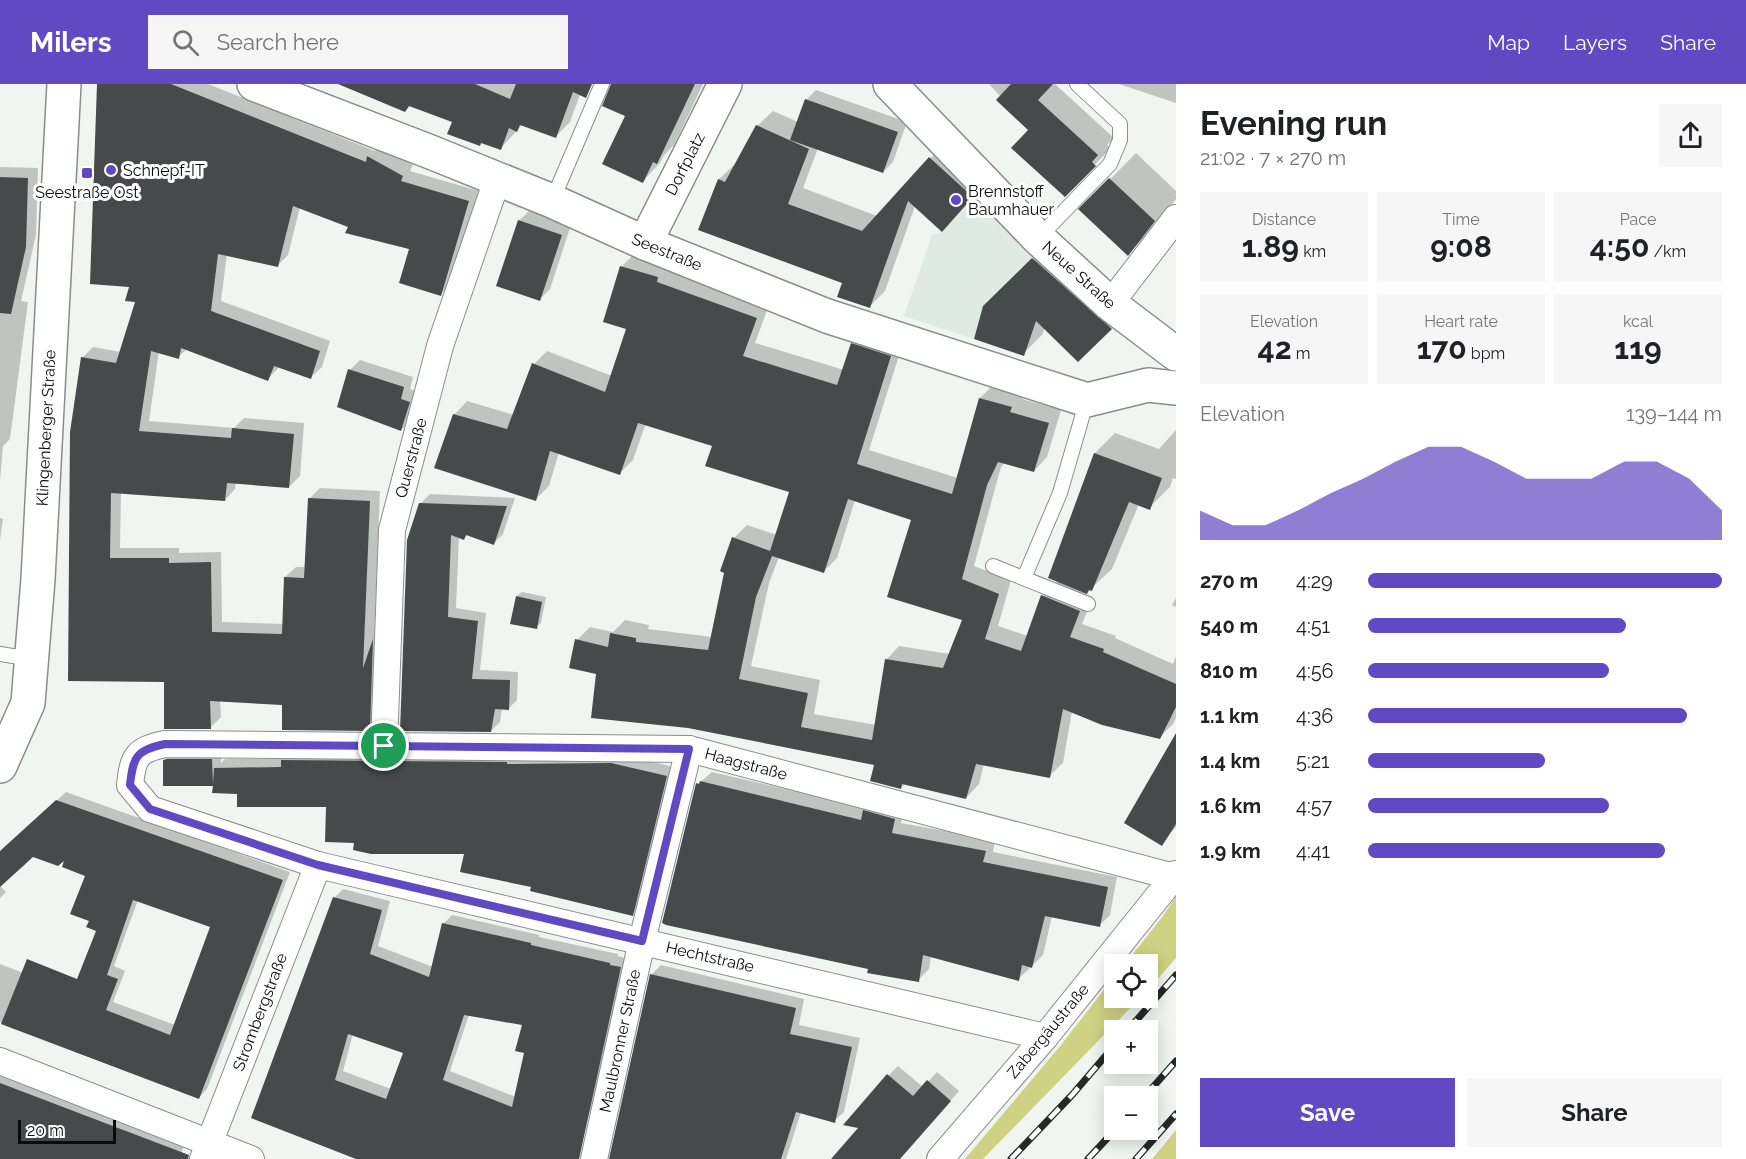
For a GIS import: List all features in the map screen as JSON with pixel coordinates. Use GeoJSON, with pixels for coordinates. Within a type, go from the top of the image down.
{"type":"FeatureCollection","features":[{"type":"Feature","properties":{"kind":"street","name":"Klingenberger Straße"},"geometry":{"type":"LineString","coordinates":[[0,766],[28,703],[15,656],[38,579],[64,84]]}},
{"type":"Feature","properties":{"kind":"street","name":"Seestraße"},"geometry":{"type":"LineString","coordinates":[[255,84],[552,201],[645,243],[827,316],[1088,400]]}},
{"type":"Feature","properties":{"kind":"street","name":"Dorfplatz"},"geometry":{"type":"LineString","coordinates":[[645,243],[725,84]]}},
{"type":"Feature","properties":{"kind":"street","name":"Neue Straße"},"geometry":{"type":"LineString","coordinates":[[890,84],[1038,238],[1110,304],[1176,354]]}},
{"type":"Feature","properties":{"kind":"street","name":"Querstraße"},"geometry":{"type":"LineString","coordinates":[[384,746],[392,530],[440,346],[497,180]]}},
{"type":"Feature","properties":{"kind":"street"},"geometry":{"type":"LineString","coordinates":[[1110,304],[1176,218]]}},
{"type":"Feature","properties":{"kind":"street"},"geometry":{"type":"LineString","coordinates":[[1088,400],[1148,385],[1176,388]]}},
{"type":"Feature","properties":{"kind":"street","name":"Haagstraße"},"geometry":{"type":"LineString","coordinates":[[132,763],[146,748],[165,744],[689,749],[1175,875]]}},
{"type":"Feature","properties":{"kind":"street","name":"Maulbronner Straße"},"geometry":{"type":"LineString","coordinates":[[594,1159],[642,941],[689,749]]}},
{"type":"Feature","properties":{"kind":"street","name":"Hechtstraße"},"geometry":{"type":"LineString","coordinates":[[132,763],[130,785],[150,809],[318,865],[1045,1037]]}},
{"type":"Feature","properties":{"kind":"street","name":"Strombergstraße"},"geometry":{"type":"LineString","coordinates":[[206,1151],[318,865]]}},
{"type":"Feature","properties":{"kind":"street","name":"Zabergäustraße"},"geometry":{"type":"LineString","coordinates":[[940,1159],[1045,1037],[1175,875]]}},
{"type":"Feature","properties":{"kind":"street"},"geometry":{"type":"LineString","coordinates":[[0,1061],[206,1151],[251,1159]]}},
{"type":"Feature","properties":{"kind":"lane"},"geometry":{"type":"LineString","coordinates":[[552,201],[602,84]]}},
{"type":"Feature","properties":{"kind":"lane"},"geometry":{"type":"LineString","coordinates":[[1038,238],[1110,164],[1120,140],[1120,124],[1077,84]]}},
{"type":"Feature","properties":{"kind":"lane"},"geometry":{"type":"LineString","coordinates":[[1024,578],[1059,493],[1088,400]]}},
{"type":"Feature","properties":{"kind":"lane"},"geometry":{"type":"LineString","coordinates":[[993,566],[1088,604]]}},
{"type":"Feature","properties":{"kind":"shaded area"},"geometry":{"type":"Polygon","coordinates":[[[973,197],[1036,255],[983,306],[974,339],[904,316],[932,235],[942,232],[973,197]]]}},
{"type":"Feature","properties":{"kind":"green space"},"geometry":{"type":"Polygon","coordinates":[[[1176,896],[1176,958],[1158,979],[1158,954],[1133,954],[1176,896]]]}},
{"type":"Feature","properties":{"kind":"green space"},"geometry":{"type":"Polygon","coordinates":[[[1104,990],[1104,1008],[1130,1008],[1119,1020],[1104,1020],[1104,1035],[983,1159],[965,1159],[1061,1045],[1104,990]]]}},
{"type":"Feature","properties":{"kind":"green space"},"geometry":{"type":"Polygon","coordinates":[[[1176,1130],[1176,1159],[1152,1159],[1176,1130]]]}},
{"type":"Feature","properties":{"kind":"building"},"geometry":{"type":"Polygon","coordinates":[[[97,84],[171,84],[366,162],[367,156],[403,176],[401,181],[469,201],[441,296],[399,283],[409,249],[345,233],[348,227],[293,206],[278,267],[218,254],[211,311],[320,351],[311,379],[274,366],[268,381],[181,348],[179,359],[151,351],[139,431],[231,438],[232,428],[294,434],[289,488],[227,483],[225,501],[111,493],[110,558],[169,558],[169,563],[211,562],[212,632],[282,634],[284,577],[304,578],[308,498],[370,501],[363,668],[373,639],[370,731],[282,730],[282,705],[210,701],[211,729],[164,729],[164,682],[68,681],[70,432],[81,357],[116,363],[135,302],[125,301],[129,287],[90,284],[97,84]]]}},
{"type":"Feature","properties":{"kind":"building"},"geometry":{"type":"Polygon","coordinates":[[[338,84],[475,84],[510,99],[516,84],[592,84],[586,98],[573,92],[556,138],[520,125],[517,132],[509,128],[501,150],[481,143],[480,146],[447,134],[452,122],[409,106],[405,112],[338,84]]]}},
{"type":"Feature","properties":{"kind":"building"},"geometry":{"type":"Polygon","coordinates":[[[611,84],[695,84],[657,164],[653,162],[643,183],[602,164],[625,116],[602,106],[611,84]]]}},
{"type":"Feature","properties":{"kind":"building"},"geometry":{"type":"Polygon","coordinates":[[[1011,84],[1053,84],[1038,100],[1098,155],[1092,162],[1096,166],[1065,197],[1011,148],[1028,130],[996,100],[1011,84]]]}},
{"type":"Feature","properties":{"kind":"building"},"geometry":{"type":"Polygon","coordinates":[[[805,99],[898,132],[883,173],[790,140],[805,99]]]}},
{"type":"Feature","properties":{"kind":"building"},"geometry":{"type":"Polygon","coordinates":[[[756,125],[809,149],[788,204],[862,231],[929,157],[973,197],[942,232],[908,201],[870,308],[837,297],[842,283],[698,230],[718,179],[725,182],[756,125]]]}},
{"type":"Feature","properties":{"kind":"building"},"geometry":{"type":"Polygon","coordinates":[[[0,177],[28,178],[26,247],[11,314],[0,313],[0,177]]]}},
{"type":"Feature","properties":{"kind":"building"},"geometry":{"type":"Polygon","coordinates":[[[1109,178],[1155,221],[1128,256],[1078,209],[1109,178]]]}},
{"type":"Feature","properties":{"kind":"building"},"geometry":{"type":"Polygon","coordinates":[[[518,220],[562,235],[540,301],[496,286],[518,220]]]}},
{"type":"Feature","properties":{"kind":"building"},"geometry":{"type":"Polygon","coordinates":[[[1032,258],[1112,329],[1078,362],[1036,321],[1024,356],[974,339],[983,306],[1032,258]]]}},
{"type":"Feature","properties":{"kind":"building"},"geometry":{"type":"Polygon","coordinates":[[[620,266],[658,277],[657,282],[757,318],[743,356],[837,385],[851,343],[891,356],[857,464],[952,494],[979,398],[1012,407],[1010,412],[1049,423],[1034,472],[998,462],[987,485],[962,579],[999,594],[985,639],[1021,651],[1041,595],[1080,611],[1070,637],[1104,649],[1103,652],[1176,684],[1176,707],[1160,739],[1102,725],[1063,709],[1050,778],[976,764],[966,799],[902,784],[901,789],[870,781],[874,765],[688,728],[591,718],[596,674],[569,668],[575,639],[608,647],[610,633],[636,638],[636,642],[708,650],[724,573],[720,571],[732,537],[770,551],[789,492],[705,466],[712,446],[638,423],[620,475],[550,451],[536,501],[434,468],[453,414],[507,429],[532,363],[605,392],[626,329],[603,322],[620,266]],[[848,499],[824,573],[772,556],[756,597],[739,679],[808,693],[801,727],[872,740],[885,659],[943,668],[962,620],[887,597],[911,520],[848,499]]]}},
{"type":"Feature","properties":{"kind":"building"},"geometry":{"type":"Polygon","coordinates":[[[348,369],[404,387],[401,399],[410,402],[401,431],[337,407],[348,369]]]}},
{"type":"Feature","properties":{"kind":"building"},"geometry":{"type":"Polygon","coordinates":[[[1094,453],[1162,478],[1150,510],[1129,502],[1092,591],[1089,590],[1087,594],[1048,578],[1094,453]]]}},
{"type":"Feature","properties":{"kind":"building"},"geometry":{"type":"Polygon","coordinates":[[[419,503],[507,506],[494,545],[466,535],[464,540],[451,535],[448,617],[478,621],[472,679],[510,680],[509,710],[495,709],[491,732],[400,731],[407,540],[419,503]]]}},
{"type":"Feature","properties":{"kind":"building"},"geometry":{"type":"Polygon","coordinates":[[[516,596],[542,602],[537,629],[510,624],[516,596]]]}},
{"type":"Feature","properties":{"kind":"building"},"geometry":{"type":"Polygon","coordinates":[[[1176,733],[1176,824],[1162,846],[1124,823],[1176,733]]]}},
{"type":"Feature","properties":{"kind":"building"},"geometry":{"type":"Polygon","coordinates":[[[212,759],[213,784],[214,768],[281,767],[281,760],[507,762],[507,764],[611,763],[667,776],[633,916],[530,891],[531,887],[460,872],[464,854],[371,854],[353,850],[354,843],[325,842],[326,807],[237,807],[237,794],[212,793],[213,786],[163,786],[163,760],[212,759]]]}},
{"type":"Feature","properties":{"kind":"building"},"geometry":{"type":"Polygon","coordinates":[[[700,781],[861,820],[863,810],[895,819],[892,833],[986,851],[983,862],[1108,887],[1100,927],[1045,916],[1032,968],[1022,965],[1019,981],[923,955],[919,982],[867,973],[868,969],[666,925],[662,923],[696,783],[699,784],[700,781]]]}},
{"type":"Feature","properties":{"kind":"building"},"geometry":{"type":"Polygon","coordinates":[[[56,800],[283,880],[199,1099],[1,1024],[27,959],[77,979],[96,931],[86,927],[89,921],[70,914],[85,876],[62,867],[64,861],[58,866],[33,857],[0,887],[0,851],[56,800]],[[133,900],[107,975],[118,979],[106,1010],[170,1035],[210,927],[133,900]]]}},
{"type":"Feature","properties":{"kind":"building"},"geometry":{"type":"Polygon","coordinates":[[[333,897],[382,910],[370,954],[429,977],[442,923],[531,943],[531,945],[621,967],[579,1159],[356,1159],[251,1118],[333,897]],[[464,1015],[443,1080],[512,1107],[524,1053],[515,1051],[522,1025],[464,1015]],[[348,1034],[335,1080],[386,1099],[403,1053],[348,1034]]]}},
{"type":"Feature","properties":{"kind":"building"},"geometry":{"type":"Polygon","coordinates":[[[650,974],[796,1008],[790,1034],[852,1047],[835,1123],[796,1112],[781,1159],[609,1159],[650,974]]]}},
{"type":"Feature","properties":{"kind":"building"},"geometry":{"type":"Polygon","coordinates":[[[887,1074],[913,1096],[927,1080],[951,1101],[900,1159],[831,1159],[858,1128],[843,1125],[887,1074]]]}},
{"type":"Feature","properties":{"kind":"building"},"geometry":{"type":"Polygon","coordinates":[[[0,1083],[189,1155],[188,1159],[0,1159],[0,1083]]]}},
{"type":"Feature","properties":{"kind":"railway"},"geometry":{"type":"LineString","coordinates":[[1137,1020],[1176,975]]}},
{"type":"Feature","properties":{"kind":"railway"},"geometry":{"type":"LineString","coordinates":[[1011,1159],[1104,1058]]}},
{"type":"Feature","properties":{"kind":"railway"},"geometry":{"type":"LineString","coordinates":[[1154,1086],[1176,1061]]}},
{"type":"Feature","properties":{"kind":"railway"},"geometry":{"type":"LineString","coordinates":[[1136,1159],[1176,1114]]}},
{"type":"Feature","properties":{"kind":"railway"},"geometry":{"type":"LineString","coordinates":[[1088,1159],[1106,1140]]}},
{"type":"Feature","properties":{"kind":"place","name":"Schnepf-IT"},"geometry":{"type":"Point","coordinates":[111,170]}},
{"type":"Feature","properties":{"kind":"place","name":"Seestraße Ost"},"geometry":{"type":"Point","coordinates":[87,173]}},
{"type":"Feature","properties":{"kind":"place","name":"Brennstoff Baumhauer"},"geometry":{"type":"Point","coordinates":[956,200]}},
{"type":"Feature","properties":{"kind":"route"},"geometry":{"type":"LineString","coordinates":[[165,744],[384,746],[689,749],[642,941],[318,865],[150,809],[130,785],[132,763],[146,748],[165,744]]}}]}
